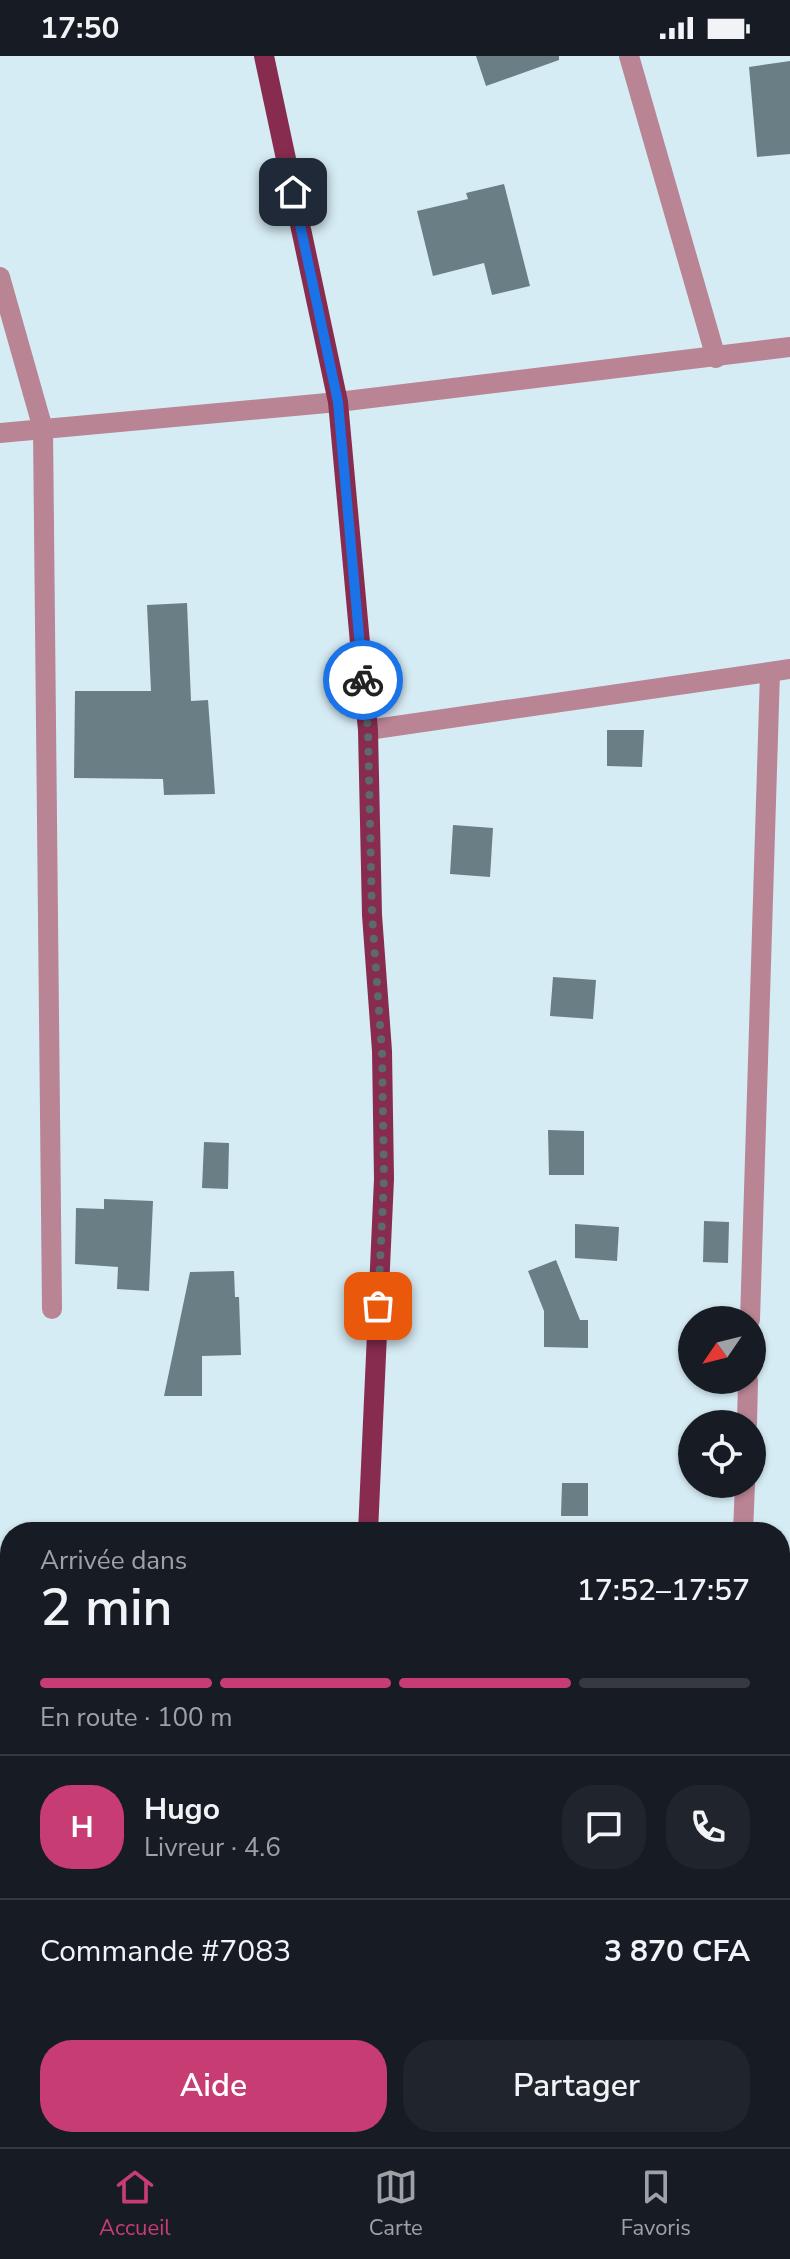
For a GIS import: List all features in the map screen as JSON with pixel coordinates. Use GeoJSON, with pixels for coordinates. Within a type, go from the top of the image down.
{"type":"FeatureCollection","features":[{"type":"Feature","properties":{"kind":"main road"},"geometry":{"type":"LineString","coordinates":[[264,56],[338,402],[368,730],[384,1179],[368,1522]]}},
{"type":"Feature","properties":{"kind":"street"},"geometry":{"type":"LineString","coordinates":[[629,56],[716,358]]}},
{"type":"Feature","properties":{"kind":"street"},"geometry":{"type":"LineString","coordinates":[[0,277],[43,429],[52,1309]]}},
{"type":"Feature","properties":{"kind":"street"},"geometry":{"type":"LineString","coordinates":[[0,433],[338,402],[790,347]]}},
{"type":"Feature","properties":{"kind":"street"},"geometry":{"type":"LineString","coordinates":[[368,730],[780,670],[751,1306]]}},
{"type":"Feature","properties":{"kind":"street"},"geometry":{"type":"LineString","coordinates":[[743,1522],[744,1498]]}},
{"type":"Feature","properties":{"kind":"building"},"geometry":{"type":"Polygon","coordinates":[[[476,56],[559,56],[559,60],[486,86],[476,56]]]}},
{"type":"Feature","properties":{"kind":"building"},"geometry":{"type":"Polygon","coordinates":[[[790,61],[790,154],[757,157],[749,67],[790,61]]]}},
{"type":"Feature","properties":{"kind":"building"},"geometry":{"type":"Polygon","coordinates":[[[504,184],[530,286],[492,295],[484,263],[433,276],[417,211],[468,199],[466,193],[504,184]]]}},
{"type":"Feature","properties":{"kind":"building"},"geometry":{"type":"Polygon","coordinates":[[[187,603],[191,701],[208,700],[215,794],[164,795],[163,779],[74,778],[75,691],[151,691],[147,605],[187,603]]]}},
{"type":"Feature","properties":{"kind":"building"},"geometry":{"type":"Polygon","coordinates":[[[607,730],[644,730],[642,767],[607,766],[607,730]]]}},
{"type":"Feature","properties":{"kind":"building"},"geometry":{"type":"Polygon","coordinates":[[[453,825],[493,828],[490,877],[450,874],[453,825]]]}},
{"type":"Feature","properties":{"kind":"building"},"geometry":{"type":"Polygon","coordinates":[[[553,977],[596,980],[593,1019],[550,1016],[553,977]]]}},
{"type":"Feature","properties":{"kind":"building"},"geometry":{"type":"Polygon","coordinates":[[[548,1130],[584,1131],[584,1175],[549,1175],[548,1130]]]}},
{"type":"Feature","properties":{"kind":"building"},"geometry":{"type":"Polygon","coordinates":[[[204,1142],[229,1143],[228,1189],[202,1188],[204,1142]]]}},
{"type":"Feature","properties":{"kind":"building"},"geometry":{"type":"Polygon","coordinates":[[[104,1199],[153,1201],[149,1291],[117,1289],[118,1267],[75,1264],[76,1208],[104,1209],[104,1199]]]}},
{"type":"Feature","properties":{"kind":"building"},"geometry":{"type":"Polygon","coordinates":[[[704,1221],[729,1222],[728,1263],[703,1262],[704,1221]]]}},
{"type":"Feature","properties":{"kind":"building"},"geometry":{"type":"Polygon","coordinates":[[[575,1224],[619,1227],[617,1261],[575,1258],[575,1224]]]}},
{"type":"Feature","properties":{"kind":"building"},"geometry":{"type":"Polygon","coordinates":[[[556,1260],[580,1320],[588,1320],[588,1348],[544,1347],[544,1311],[528,1271],[556,1260]]]}},
{"type":"Feature","properties":{"kind":"building"},"geometry":{"type":"Polygon","coordinates":[[[234,1271],[235,1297],[239,1297],[241,1355],[202,1356],[202,1396],[164,1396],[190,1272],[234,1271]]]}},
{"type":"Feature","properties":{"kind":"building"},"geometry":{"type":"Polygon","coordinates":[[[562,1483],[588,1483],[588,1516],[561,1516],[562,1483]]]}},
{"type":"Feature","properties":{"kind":"way so far"},"geometry":{"type":"LineString","coordinates":[[363,680],[368,730],[372,915],[382,1051],[384,1179],[378,1306]]}},
{"type":"Feature","properties":{"kind":"route"},"geometry":{"type":"LineString","coordinates":[[293,192],[338,402],[363,680]]}}]}
